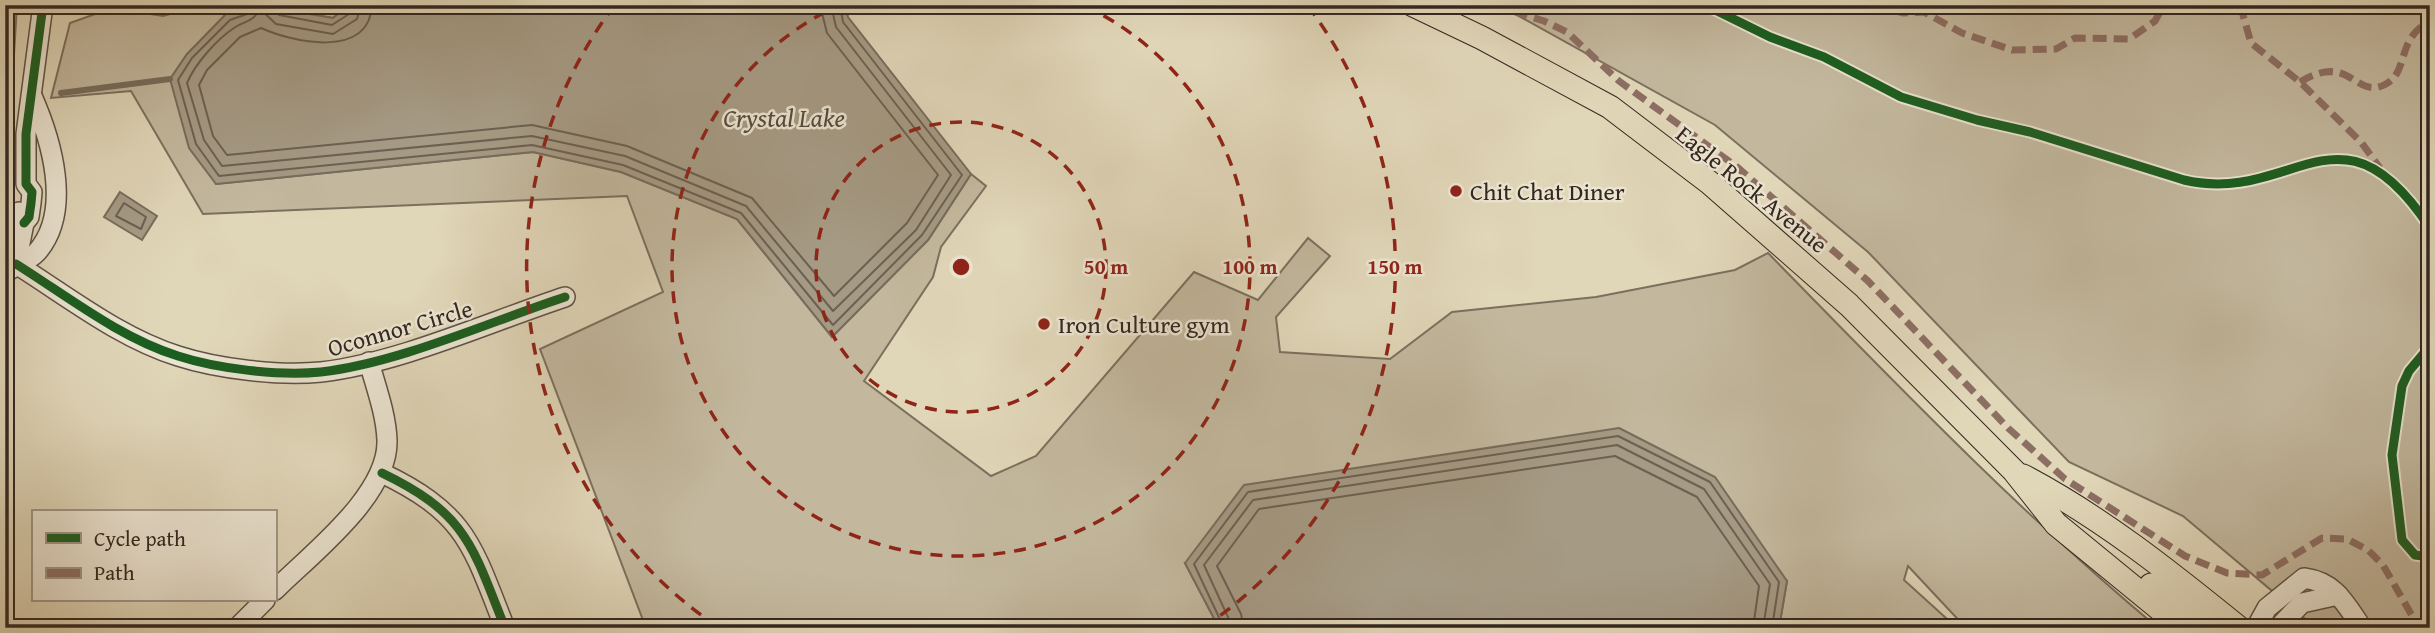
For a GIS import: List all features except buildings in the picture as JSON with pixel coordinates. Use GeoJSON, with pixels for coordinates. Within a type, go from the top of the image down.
{"type":"FeatureCollection","features":[{"type":"Feature","properties":{"kind":"main road","name":"Eagle Rock Avenue"},"geometry":{"type":"LineString","coordinates":[[1413,5],[1482,38],[1610,107],[1710,183],[1849,305],[2014,471],[2056,524],[2183,628]]}},
{"type":"Feature","properties":{"kind":"main road","name":"Eagle Rock Avenue"},"geometry":{"type":"LineString","coordinates":[[2014,471],[2063,497],[2156,560],[2239,628]]}},
{"type":"Feature","properties":{"kind":"main road"},"geometry":{"type":"LineString","coordinates":[[2127,582],[2156,586],[2211,628]]}},
{"type":"Feature","properties":{"kind":"street"},"geometry":{"type":"LineString","coordinates":[[11,269],[24,223],[29,217],[32,192],[26,184],[26,134],[43,5]]}},
{"type":"Feature","properties":{"kind":"street"},"geometry":{"type":"LineString","coordinates":[[11,269],[36,254],[46,239],[55,200],[55,177],[45,126],[31,96]]}},
{"type":"Feature","properties":{"kind":"street","name":"Oconnor Circle"},"geometry":{"type":"LineString","coordinates":[[11,269],[125,332],[177,356],[228,367],[269,371],[319,372],[369,362],[565,297]]}},
{"type":"Feature","properties":{"kind":"street","name":"Oconnor Circle"},"geometry":{"type":"LineString","coordinates":[[276,589],[361,504],[382,473],[387,439],[369,362]]}},
{"type":"Feature","properties":{"kind":"street"},"geometry":{"type":"LineString","coordinates":[[382,473],[439,505],[462,530],[477,556],[505,628]]}},
{"type":"Feature","properties":{"kind":"street"},"geometry":{"type":"LineString","coordinates":[[2256,628],[2267,608],[2304,578],[2323,580],[2338,595],[2362,628]]}},
{"type":"Feature","properties":{"kind":"street"},"geometry":{"type":"LineString","coordinates":[[2278,628],[2302,603],[2338,595]]}},
{"type":"Feature","properties":{"kind":"street"},"geometry":{"type":"LineString","coordinates":[[237,628],[263,602]]}},
{"type":"Feature","properties":{"kind":"shaded area"},"geometry":{"type":"Polygon","coordinates":[[[5,5],[17,5],[5,203],[5,5]]]}},
{"type":"Feature","properties":{"kind":"shaded area"},"geometry":{"type":"Polygon","coordinates":[[[202,5],[254,5],[227,13],[216,184],[533,152],[621,172],[737,219],[832,337],[928,240],[971,174],[986,186],[941,247],[933,277],[864,381],[991,476],[1036,456],[1194,272],[1258,300],[1308,238],[1330,256],[1276,317],[1280,352],[1390,359],[1452,312],[1596,297],[1735,270],[1768,253],[1910,398],[2007,492],[2056,539],[2158,628],[1966,628],[1908,566],[1904,580],[1957,628],[1779,628],[1787,581],[1185,563],[1219,628],[646,628],[540,349],[663,292],[627,196],[203,214],[131,91],[51,98],[70,23],[112,8],[163,16],[202,5]]]}},
{"type":"Feature","properties":{"kind":"shaded area"},"geometry":{"type":"Polygon","coordinates":[[[262,5],[349,5],[333,18],[262,5]]]}},
{"type":"Feature","properties":{"kind":"shaded area"},"geometry":{"type":"Polygon","coordinates":[[[1499,5],[2430,5],[2430,628],[2316,628],[2183,516],[2069,462],[1868,252],[1715,125],[1499,5]]]}},
{"type":"Feature","properties":{"kind":"water","name":"Crystal Lake"},"geometry":{"type":"Polygon","coordinates":[[[254,5],[333,18],[349,5],[846,5],[848,17],[971,174],[928,240],[832,337],[737,219],[621,172],[533,152],[216,184],[189,148],[170,79],[187,54],[227,13],[254,5]]]}},
{"type":"Feature","properties":{"kind":"water"},"geometry":{"type":"Polygon","coordinates":[[[120,192],[157,216],[142,240],[104,217],[120,192]]]}},
{"type":"Feature","properties":{"kind":"water"},"geometry":{"type":"Polygon","coordinates":[[[1619,428],[1715,477],[1787,581],[1779,628],[1219,628],[1185,563],[1244,485],[1619,428]]]}},
{"type":"Feature","properties":{"kind":"waterway"},"geometry":{"type":"LineString","coordinates":[[61,93],[170,79]]}},
{"type":"Feature","properties":{"kind":"marked path"},"geometry":{"type":"LineString","coordinates":[[1494,5],[1544,21],[1567,32],[1619,81],[1737,167],[1868,281],[2008,428],[2065,479],[2185,556],[2227,573],[2262,575],[2322,538],[2347,539],[2368,550],[2383,565],[2419,628]]}},
{"type":"Feature","properties":{"kind":"marked path"},"geometry":{"type":"LineString","coordinates":[[1874,5],[1903,13],[1924,12],[1962,33],[2012,50],[2056,49],[2075,38],[2129,39],[2155,21],[2164,5]]}},
{"type":"Feature","properties":{"kind":"marked path"},"geometry":{"type":"LineString","coordinates":[[2244,5],[2243,15],[2251,43],[2300,82],[2361,142],[2380,168]]}},
{"type":"Feature","properties":{"kind":"marked path"},"geometry":{"type":"LineString","coordinates":[[2300,82],[2317,74],[2331,72],[2341,73],[2375,88],[2386,84],[2397,73],[2414,33],[2422,26],[2430,26]]}},
{"type":"Feature","properties":{"kind":"cycle path"},"geometry":{"type":"LineString","coordinates":[[24,223],[29,217],[32,192],[26,184],[26,134],[43,5]]}},
{"type":"Feature","properties":{"kind":"cycle path"},"geometry":{"type":"LineString","coordinates":[[1705,5],[1770,37],[1824,57],[1901,97],[1977,120],[2030,132],[2184,180],[2222,184],[2256,179],[2314,162],[2341,159],[2369,166],[2398,188],[2430,228]]}},
{"type":"Feature","properties":{"kind":"cycle path"},"geometry":{"type":"LineString","coordinates":[[16,264],[135,339],[178,356],[211,365],[268,372],[321,372],[381,360],[565,297]]}},
{"type":"Feature","properties":{"kind":"cycle path"},"geometry":{"type":"LineString","coordinates":[[2430,346],[2409,371],[2402,386],[2392,455],[2402,540],[2415,555],[2430,557]]}},
{"type":"Feature","properties":{"kind":"cycle path"},"geometry":{"type":"LineString","coordinates":[[382,473],[410,488],[450,518],[474,553],[505,628]]}},
{"type":"Feature","properties":{"kind":"place","name":"Chit Chat Diner"},"geometry":{"type":"Point","coordinates":[1456,191]}},
{"type":"Feature","properties":{"kind":"place","name":"Iron Culture gym"},"geometry":{"type":"Point","coordinates":[1044,324]}}]}
